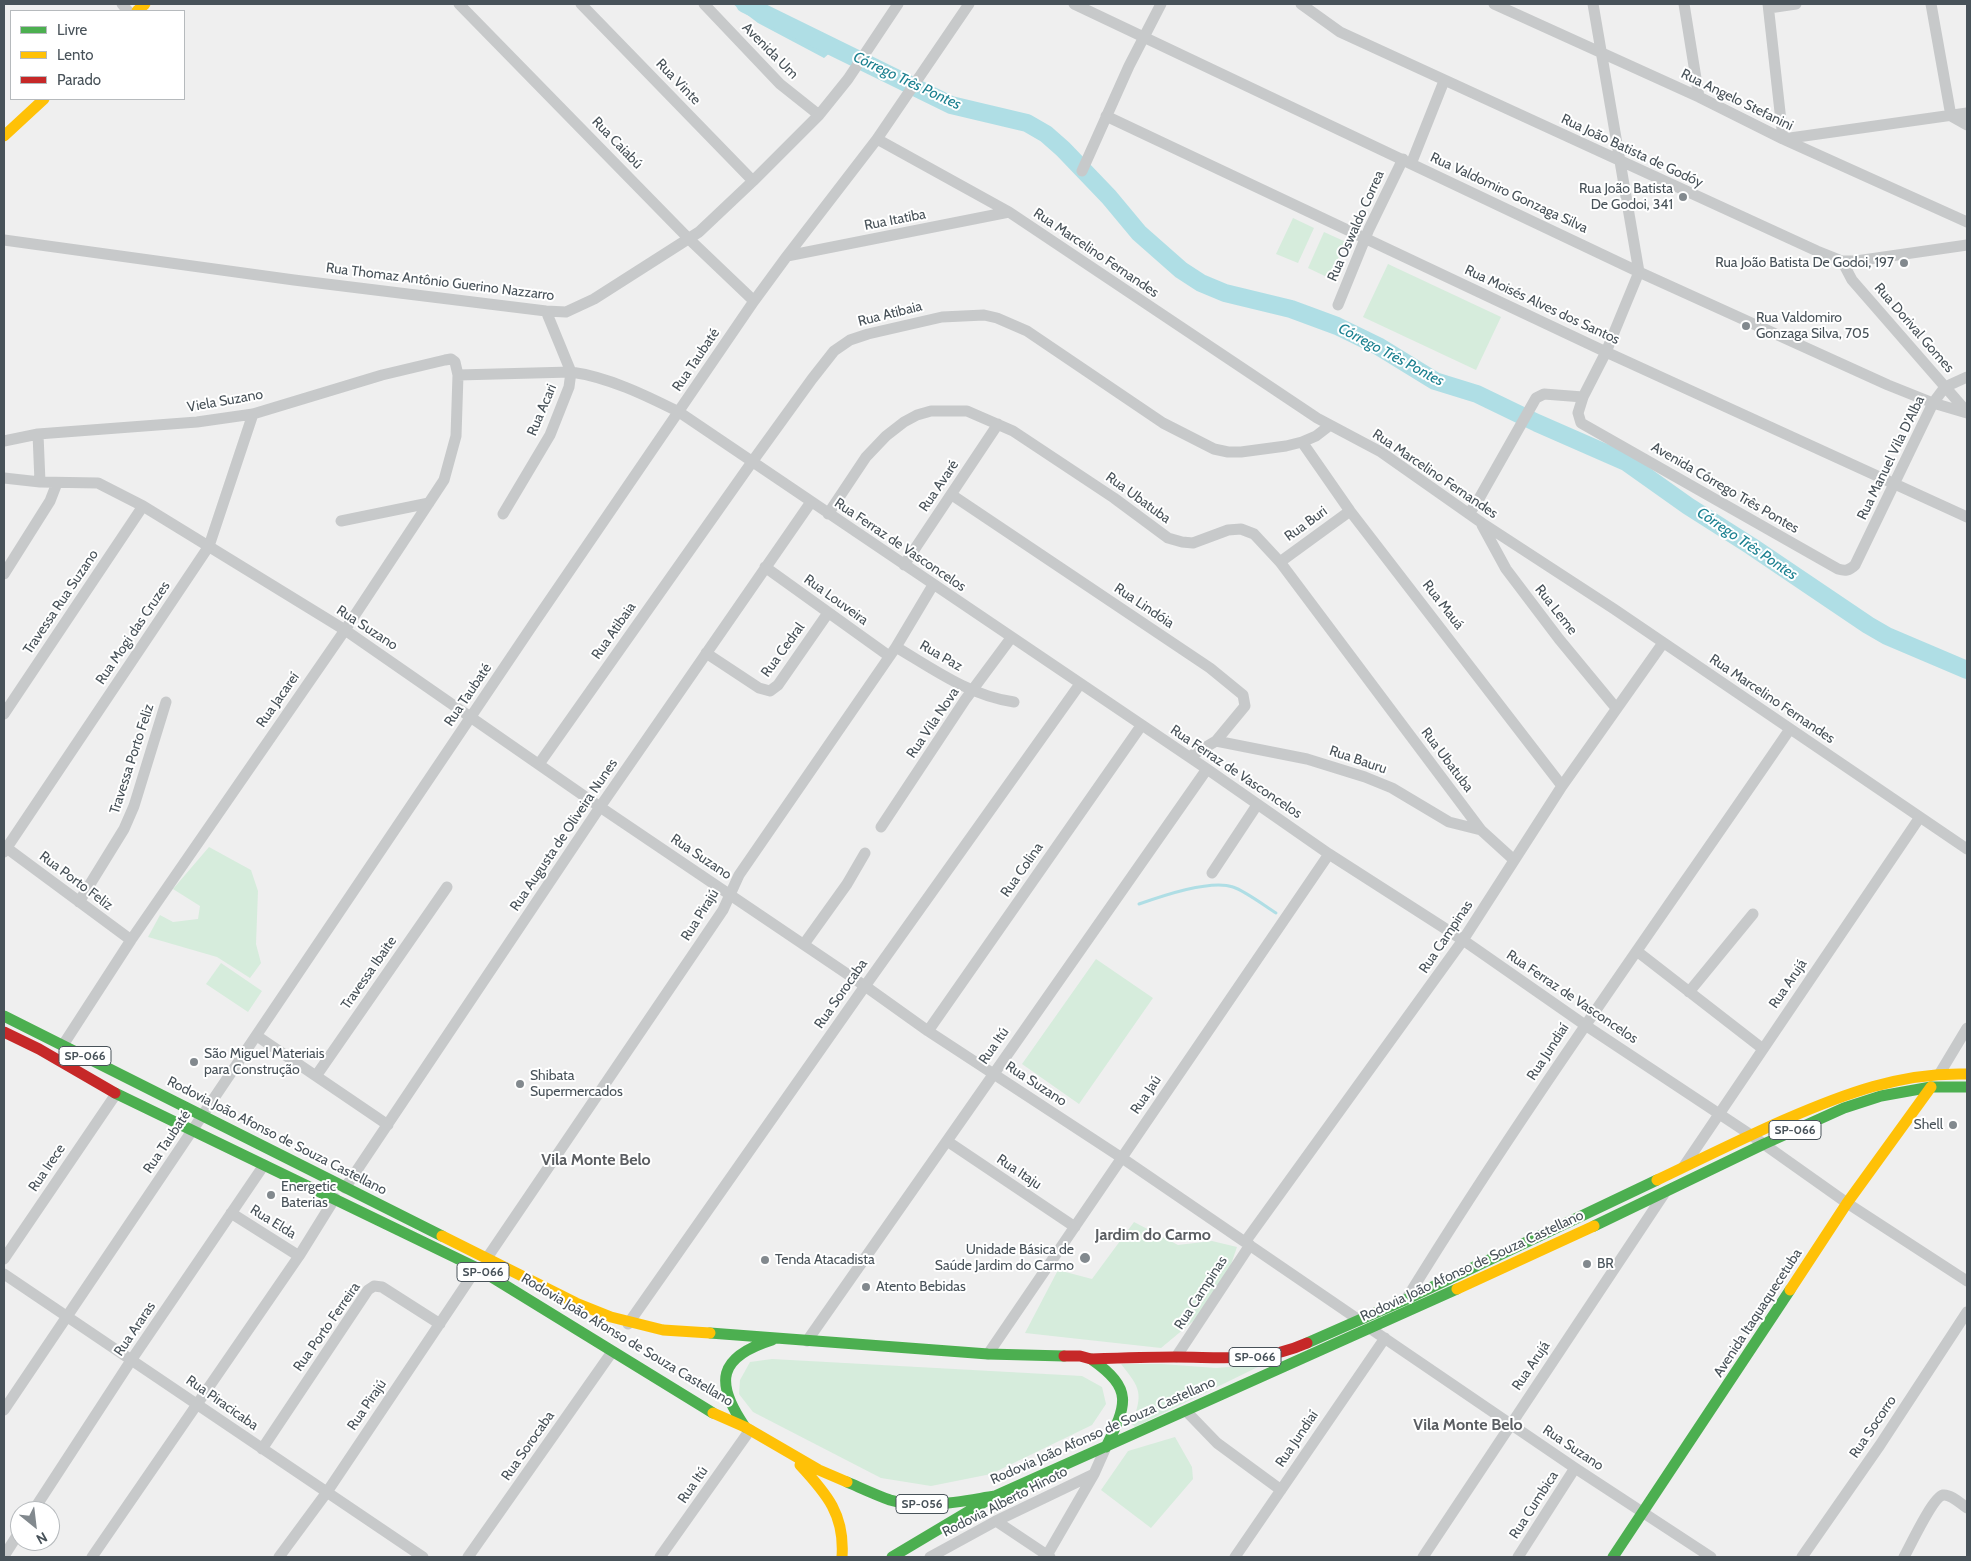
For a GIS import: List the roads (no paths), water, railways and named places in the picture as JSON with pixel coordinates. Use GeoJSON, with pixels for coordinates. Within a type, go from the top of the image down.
{"type":"FeatureCollection","features":[{"type":"Feature","properties":{"kind":"main road"},"geometry":{"type":"LineString","coordinates":[[4,136],[43,100]]}},
{"type":"Feature","properties":{"kind":"main road","name":"Rodovia João Afonso de Souza Castellano"},"geometry":{"type":"LineString","coordinates":[[4,1016],[603,1316],[628,1324],[685,1333],[719,1333],[988,1354],[1080,1356],[1091,1359],[1176,1357],[1234,1359],[1270,1355],[1293,1348],[1407,1299],[1802,1112],[1854,1091],[1897,1080],[1940,1073],[1967,1074]]}},
{"type":"Feature","properties":{"kind":"main road","name":"Rodovia João Afonso de Souza Castellano"},"geometry":{"type":"LineString","coordinates":[[4,1032],[39,1049],[116,1094],[478,1268],[715,1414],[747,1429],[791,1455],[852,1485],[891,1500],[932,1504],[995,1496],[1106,1448],[1371,1329],[1844,1108],[1881,1096],[1931,1087],[1967,1087]]}},
{"type":"Feature","properties":{"kind":"main road","name":"Avenida Itaquaquecetuba"},"geometry":{"type":"LineString","coordinates":[[1613,1557],[1848,1203],[1931,1087]]}},
{"type":"Feature","properties":{"kind":"main road"},"geometry":{"type":"LineString","coordinates":[[747,1429],[730,1406],[726,1395],[724,1383],[726,1371],[742,1352],[762,1342],[780,1338]]}},
{"type":"Feature","properties":{"kind":"main road"},"geometry":{"type":"LineString","coordinates":[[1091,1359],[1103,1366],[1114,1376],[1122,1389],[1125,1403],[1121,1417],[1106,1448]]}},
{"type":"Feature","properties":{"kind":"main road","name":"SP-056"},"geometry":{"type":"LineString","coordinates":[[791,1455],[830,1500],[840,1521],[844,1545],[842,1557]]}},
{"type":"Feature","properties":{"kind":"main road","name":"Rodovia Alberto Hinoto"},"geometry":{"type":"LineString","coordinates":[[892,1557],[995,1496]]}},
{"type":"Feature","properties":{"kind":"street","name":"Rua Caiabú"},"geometry":{"type":"LineString","coordinates":[[459,4],[688,239],[754,302]]}},
{"type":"Feature","properties":{"kind":"street","name":"Rua Vinte"},"geometry":{"type":"LineString","coordinates":[[581,4],[754,181]]}},
{"type":"Feature","properties":{"kind":"street","name":"Avenida Um"},"geometry":{"type":"LineString","coordinates":[[704,4],[780,84],[819,114]]}},
{"type":"Feature","properties":{"kind":"street","name":"Rua Thomaz Antônio Guerino Nazzarro"},"geometry":{"type":"LineString","coordinates":[[4,240],[294,280],[546,312],[566,312],[594,300],[688,239],[754,181],[819,114],[848,79],[898,4]]}},
{"type":"Feature","properties":{"kind":"street","name":"Rua Taubaté"},"geometry":{"type":"LineString","coordinates":[[4,1410],[471,717],[754,302],[877,139],[969,4]]}},
{"type":"Feature","properties":{"kind":"street","name":"Rua Valdomiro Gonzaga Silva"},"geometry":{"type":"LineString","coordinates":[[1074,4],[1639,272],[1871,377],[1933,403],[1967,413]]}},
{"type":"Feature","properties":{"kind":"street"},"geometry":{"type":"LineString","coordinates":[[1082,171],[1106,116],[1161,4]]}},
{"type":"Feature","properties":{"kind":"street","name":"Rua João Batista de Godóy"},"geometry":{"type":"LineString","coordinates":[[1301,4],[1340,32],[1619,162],[1842,261],[1882,258],[1967,245]]}},
{"type":"Feature","properties":{"kind":"street","name":"Rua Angelo Stefanini"},"geometry":{"type":"LineString","coordinates":[[1494,4],[1699,97],[1783,139],[1967,222]]}},
{"type":"Feature","properties":{"kind":"street"},"geometry":{"type":"LineString","coordinates":[[1469,513],[1476,504],[1536,398],[1544,394],[1583,397],[1606,352],[1639,272],[1593,4]]}},
{"type":"Feature","properties":{"kind":"street"},"geometry":{"type":"LineString","coordinates":[[1684,4],[1699,97]]}},
{"type":"Feature","properties":{"kind":"street"},"geometry":{"type":"LineString","coordinates":[[1796,4],[1769,6],[1783,139],[1967,114]]}},
{"type":"Feature","properties":{"kind":"street"},"geometry":{"type":"LineString","coordinates":[[1931,4],[1951,116]]}},
{"type":"Feature","properties":{"kind":"street","name":"Rua Oswaldo Correa"},"geometry":{"type":"LineString","coordinates":[[1338,305],[1365,238],[1407,161],[1444,81]]}},
{"type":"Feature","properties":{"kind":"street","name":"Rua Moisés Alves dos Santos"},"geometry":{"type":"LineString","coordinates":[[1106,116],[1606,352],[1967,517]]}},
{"type":"Feature","properties":{"kind":"street"},"geometry":{"type":"LineString","coordinates":[[1951,116],[1967,125]]}},
{"type":"Feature","properties":{"kind":"street","name":"Rua Marcelino Fernandes"},"geometry":{"type":"LineString","coordinates":[[877,139],[1010,212],[1330,426],[1381,452],[1482,523],[1664,643],[1967,849]]}},
{"type":"Feature","properties":{"kind":"street","name":"Rua Itatiba"},"geometry":{"type":"LineString","coordinates":[[787,256],[1010,212]]}},
{"type":"Feature","properties":{"kind":"street","name":"Rua Dorival Gomes"},"geometry":{"type":"LineString","coordinates":[[1842,261],[1852,280],[1967,413]]}},
{"type":"Feature","properties":{"kind":"street","name":"Rua Acari"},"geometry":{"type":"LineString","coordinates":[[504,514],[550,434],[569,387],[571,372],[546,312]]}},
{"type":"Feature","properties":{"kind":"street","name":"Rua Atibaia"},"geometry":{"type":"LineString","coordinates":[[539,764],[752,462],[834,351],[850,340],[942,317],[984,315],[997,318],[1027,331],[1163,423],[1214,449],[1241,452],[1302,442],[1316,436],[1330,426]]}},
{"type":"Feature","properties":{"kind":"street","name":"Viela Suzano"},"geometry":{"type":"LineString","coordinates":[[4,441],[38,434],[197,422],[253,414],[382,375],[451,359],[455,362],[458,374]]}},
{"type":"Feature","properties":{"kind":"street","name":"Rua Ferraz de Vasconcelos"},"geometry":{"type":"LineString","coordinates":[[458,374],[571,372],[585,374],[616,384],[679,412],[1329,854],[1463,940],[1848,1203],[1967,1281]]}},
{"type":"Feature","properties":{"kind":"street","name":"Rua Jacareí"},"geometry":{"type":"LineString","coordinates":[[63,1045],[131,940],[345,630],[444,480],[456,436],[458,374]]}},
{"type":"Feature","properties":{"kind":"street","name":"Rua Manuel Vila D'Alba"},"geometry":{"type":"LineString","coordinates":[[1855,566],[1933,403],[1946,387],[1967,377]]}},
{"type":"Feature","properties":{"kind":"street","name":"Avenida Córrego Três Pontes"},"geometry":{"type":"LineString","coordinates":[[1583,397],[1578,414],[1582,423],[1838,569],[1850,570],[1855,566]]}},
{"type":"Feature","properties":{"kind":"street","name":"Rua Ubatuba"},"geometry":{"type":"LineString","coordinates":[[828,514],[866,457],[886,436],[917,414],[931,411],[967,411],[1013,430],[1114,498],[1168,538],[1193,543],[1228,530],[1241,529],[1254,534],[1280,562],[1481,830],[1514,860]]}},
{"type":"Feature","properties":{"kind":"street","name":"Rua Mogi das Cruzes"},"geometry":{"type":"LineString","coordinates":[[5,849],[209,546],[253,414]]}},
{"type":"Feature","properties":{"kind":"street","name":"Rua Avaré"},"geometry":{"type":"LineString","coordinates":[[904,565],[998,424]]}},
{"type":"Feature","properties":{"kind":"street"},"geometry":{"type":"LineString","coordinates":[[38,434],[40,482]]}},
{"type":"Feature","properties":{"kind":"street","name":"Rua Mauá"},"geometry":{"type":"LineString","coordinates":[[1302,442],[1350,511],[1562,786]]}},
{"type":"Feature","properties":{"kind":"street","name":"Rua Suzano"},"geometry":{"type":"LineString","coordinates":[[4,478],[57,483],[98,483],[143,506],[345,630],[928,1031],[1122,1158],[1359,1320]]}},
{"type":"Feature","properties":{"kind":"street"},"geometry":{"type":"LineString","coordinates":[[4,574],[50,501],[57,483]]}},
{"type":"Feature","properties":{"kind":"street","name":"Rua Lindóia"},"geometry":{"type":"LineString","coordinates":[[952,495],[1202,663],[1244,695],[1245,706],[1216,741],[1189,758]]}},
{"type":"Feature","properties":{"kind":"street","name":"Rua Augusta de Oliveira Nunes"},"geometry":{"type":"LineString","coordinates":[[345,1188],[600,807],[811,502]]}},
{"type":"Feature","properties":{"kind":"street"},"geometry":{"type":"LineString","coordinates":[[340,521],[429,503]]}},
{"type":"Feature","properties":{"kind":"street","name":"Travessa Rua Suzano"},"geometry":{"type":"LineString","coordinates":[[4,714],[143,506]]}},
{"type":"Feature","properties":{"kind":"street","name":"Rua Buri"},"geometry":{"type":"LineString","coordinates":[[1280,562],[1350,511]]}},
{"type":"Feature","properties":{"kind":"street","name":"Rua Leme"},"geometry":{"type":"LineString","coordinates":[[1482,523],[1506,569],[1559,639],[1616,708]]}},
{"type":"Feature","properties":{"kind":"street","name":"Rua Louveira"},"geometry":{"type":"LineString","coordinates":[[765,568],[828,613],[892,652]]}},
{"type":"Feature","properties":{"kind":"street","name":"Rua Pirajú"},"geometry":{"type":"LineString","coordinates":[[487,1258],[723,910],[739,875],[892,652],[933,585]]}},
{"type":"Feature","properties":{"kind":"street","name":"Rua Cedral"},"geometry":{"type":"LineString","coordinates":[[706,653],[760,688],[770,691],[778,685],[828,613]]}},
{"type":"Feature","properties":{"kind":"street","name":"Rua Vila Nova"},"geometry":{"type":"LineString","coordinates":[[881,826],[972,691],[1011,638]]}},
{"type":"Feature","properties":{"kind":"street","name":"Rua Campinas"},"geometry":{"type":"LineString","coordinates":[[1176,1357],[1247,1244],[1463,940],[1562,786],[1664,643]]}},
{"type":"Feature","properties":{"kind":"street","name":"Rua Paz"},"geometry":{"type":"LineString","coordinates":[[892,652],[972,691],[1014,702]]}},
{"type":"Feature","properties":{"kind":"street","name":"Rua Sorocaba"},"geometry":{"type":"LineString","coordinates":[[628,1324],[1080,684]]}},
{"type":"Feature","properties":{"kind":"street","name":"Travessa Porto Feliz"},"geometry":{"type":"LineString","coordinates":[[79,902],[124,829],[134,806],[166,702]]}},
{"type":"Feature","properties":{"kind":"street","name":"Rua Colina"},"geometry":{"type":"LineString","coordinates":[[928,1031],[1140,726]]}},
{"type":"Feature","properties":{"kind":"street","name":"Rua Jundiaí"},"geometry":{"type":"LineString","coordinates":[[1407,1299],[1585,1025],[1638,952],[1790,729]]}},
{"type":"Feature","properties":{"kind":"street","name":"Rua Bauru"},"geometry":{"type":"LineString","coordinates":[[1216,741],[1307,759],[1365,777],[1392,788],[1449,822],[1481,830]]}},
{"type":"Feature","properties":{"kind":"street","name":"Rua Itú"},"geometry":{"type":"LineString","coordinates":[[807,1340],[1206,769]]}},
{"type":"Feature","properties":{"kind":"street"},"geometry":{"type":"LineString","coordinates":[[1212,873],[1257,805]]}},
{"type":"Feature","properties":{"kind":"street","name":"Rua Arujá"},"geometry":{"type":"LineString","coordinates":[[1682,1168],[1920,817]]}},
{"type":"Feature","properties":{"kind":"street","name":"Rua Porto Feliz"},"geometry":{"type":"LineString","coordinates":[[5,849],[131,940]]}},
{"type":"Feature","properties":{"kind":"street"},"geometry":{"type":"LineString","coordinates":[[804,944],[847,884],[865,853]]}},
{"type":"Feature","properties":{"kind":"street","name":"Rua Jaú"},"geometry":{"type":"LineString","coordinates":[[988,1354],[1329,854]]}},
{"type":"Feature","properties":{"kind":"street","name":"Travessa Ibaite"},"geometry":{"type":"LineString","coordinates":[[316,1076],[447,887]]}},
{"type":"Feature","properties":{"kind":"street"},"geometry":{"type":"LineString","coordinates":[[1689,992],[1754,914]]}},
{"type":"Feature","properties":{"kind":"street"},"geometry":{"type":"LineString","coordinates":[[1638,952],[1763,1050]]}},
{"type":"Feature","properties":{"kind":"street"},"geometry":{"type":"LineString","coordinates":[[1940,1073],[1967,1028]]}},
{"type":"Feature","properties":{"kind":"street"},"geometry":{"type":"LineString","coordinates":[[257,1036],[388,1125]]}},
{"type":"Feature","properties":{"kind":"street","name":"Rua Irece"},"geometry":{"type":"LineString","coordinates":[[4,1259],[116,1094]]}},
{"type":"Feature","properties":{"kind":"street","name":"Rua Itaju"},"geometry":{"type":"LineString","coordinates":[[947,1141],[1075,1227]]}},
{"type":"Feature","properties":{"kind":"street","name":"Rua Araras"},"geometry":{"type":"LineString","coordinates":[[40,1501],[132,1359],[264,1165]]}},
{"type":"Feature","properties":{"kind":"street","name":"Rua Arujá"},"geometry":{"type":"LineString","coordinates":[[1423,1557],[1665,1193]]}},
{"type":"Feature","properties":{"kind":"street"},"geometry":{"type":"LineString","coordinates":[[92,1557],[299,1256],[335,1198]]}},
{"type":"Feature","properties":{"kind":"street","name":"Rua Elda"},"geometry":{"type":"LineString","coordinates":[[231,1214],[299,1256]]}},
{"type":"Feature","properties":{"kind":"street","name":"Rua Pirajú"},"geometry":{"type":"LineString","coordinates":[[279,1557],[327,1492],[478,1268]]}},
{"type":"Feature","properties":{"kind":"street","name":"Rua Piracicaba"},"geometry":{"type":"LineString","coordinates":[[4,1274],[198,1403],[262,1449],[423,1557]]}},
{"type":"Feature","properties":{"kind":"street","name":"Rua Porto Ferreira"},"geometry":{"type":"LineString","coordinates":[[262,1449],[368,1290],[374,1286],[382,1286],[440,1324]]}},
{"type":"Feature","properties":{"kind":"street","name":"Rua Socorro"},"geometry":{"type":"LineString","coordinates":[[1802,1557],[1880,1445],[1967,1312]]}},
{"type":"Feature","properties":{"kind":"street","name":"Rua Suzano"},"geometry":{"type":"LineString","coordinates":[[1371,1329],[1575,1468],[1711,1557]]}},
{"type":"Feature","properties":{"kind":"street","name":"Rua Jundiaí"},"geometry":{"type":"LineString","coordinates":[[1235,1557],[1385,1338]]}},
{"type":"Feature","properties":{"kind":"street","name":"Rua Sorocaba"},"geometry":{"type":"LineString","coordinates":[[468,1557],[612,1352]]}},
{"type":"Feature","properties":{"kind":"street"},"geometry":{"type":"LineString","coordinates":[[1187,1412],[1217,1443],[1280,1490]]}},
{"type":"Feature","properties":{"kind":"street","name":"Rua Itú"},"geometry":{"type":"LineString","coordinates":[[660,1557],[747,1429]]}},
{"type":"Feature","properties":{"kind":"street"},"geometry":{"type":"LineString","coordinates":[[996,1521],[1048,1557],[1094,1474],[1106,1448]]}},
{"type":"Feature","properties":{"kind":"street","name":"Rua Cumbica"},"geometry":{"type":"LineString","coordinates":[[1518,1557],[1575,1468]]}},
{"type":"Feature","properties":{"kind":"street","name":"Rodovia Alberto Hinoto"},"geometry":{"type":"LineString","coordinates":[[930,1557],[996,1521],[1094,1474]]}},
{"type":"Feature","properties":{"kind":"street"},"geometry":{"type":"LineString","coordinates":[[1904,1557],[1936,1501],[1943,1495],[1951,1497],[1967,1508]]}},
{"type":"Feature","properties":{"kind":"water"},"geometry":{"type":"Polygon","coordinates":[[[733,4],[740,4],[761,19],[832,51],[824,58],[758,23],[733,4]]]}},
{"type":"Feature","properties":{"kind":"waterway","name":"Córrego Três Pontes"},"geometry":{"type":"LineString","coordinates":[[745,4],[951,105],[1027,123],[1046,134],[1063,149],[1109,197],[1139,233],[1181,270],[1201,283],[1225,293],[1291,309],[1337,326],[1378,346],[1435,381],[1477,394],[1626,462],[1688,506],[1868,625],[1887,636],[1967,670]]}},
{"type":"Feature","properties":{"kind":"waterway"},"geometry":{"type":"LineString","coordinates":[[1139,904],[1186,890],[1212,885],[1224,885],[1243,892],[1276,913]]}},
{"type":"Feature","properties":{"kind":"place","name":"Rua João Batista De Godoi, 341"},"geometry":{"type":"Point","coordinates":[1683,197]}},
{"type":"Feature","properties":{"kind":"place","name":"Rua João Batista De Godoi, 197"},"geometry":{"type":"Point","coordinates":[1904,263]}},
{"type":"Feature","properties":{"kind":"place","name":"Rua Valdomiro Gonzaga Silva, 705"},"geometry":{"type":"Point","coordinates":[1746,326]}},
{"type":"Feature","properties":{"kind":"place","name":"São Miguel Materiais para Construção"},"geometry":{"type":"Point","coordinates":[194,1062]}},
{"type":"Feature","properties":{"kind":"place","name":"Shibata Supermercados"},"geometry":{"type":"Point","coordinates":[520,1084]}},
{"type":"Feature","properties":{"kind":"place","name":"Shell"},"geometry":{"type":"Point","coordinates":[1953,1125]}},
{"type":"Feature","properties":{"kind":"place","name":"Energetic Baterias"},"geometry":{"type":"Point","coordinates":[271,1195]}},
{"type":"Feature","properties":{"kind":"place","name":"Unidade Básica de Saúde Jardim do Carmo"},"geometry":{"type":"Point","coordinates":[1085,1258]}},
{"type":"Feature","properties":{"kind":"place","name":"Tenda Atacadista"},"geometry":{"type":"Point","coordinates":[765,1260]}},
{"type":"Feature","properties":{"kind":"place","name":"BR"},"geometry":{"type":"Point","coordinates":[1587,1264]}},
{"type":"Feature","properties":{"kind":"place","name":"Atento Bebidas"},"geometry":{"type":"Point","coordinates":[866,1287]}},
{"type":"Feature","properties":{"kind":"district","name":"Vila Monte Belo"},"geometry":{"type":"Point","coordinates":[596,1160]}},
{"type":"Feature","properties":{"kind":"district","name":"Jardim do Carmo"},"geometry":{"type":"Point","coordinates":[1153,1235]}},
{"type":"Feature","properties":{"kind":"district","name":"Vila Monte Belo"},"geometry":{"type":"Point","coordinates":[1468,1425]}}]}
